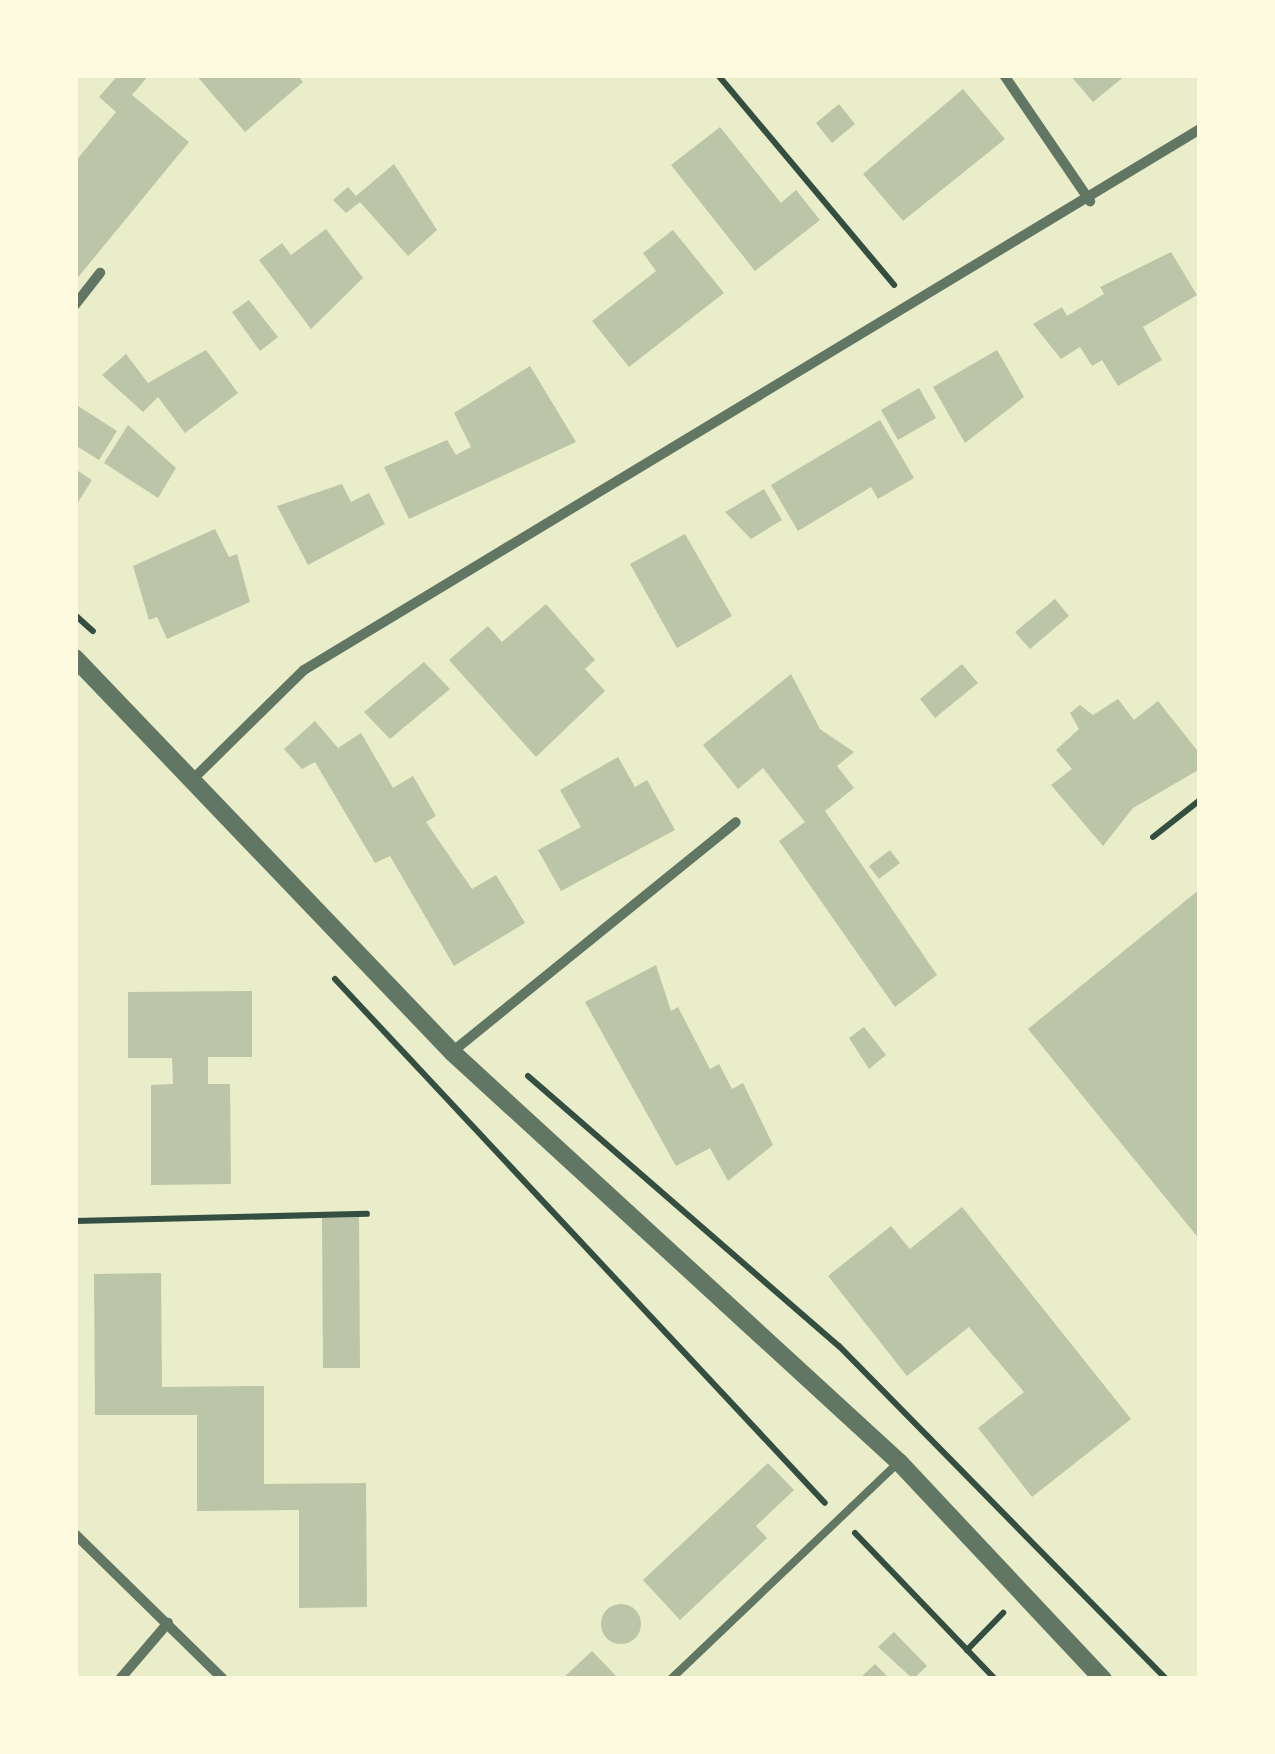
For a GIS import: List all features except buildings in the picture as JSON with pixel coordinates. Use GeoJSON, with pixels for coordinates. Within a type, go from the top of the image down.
{"type":"FeatureCollection","features":[{"type":"Feature","properties":{"kind":"street"},"geometry":{"type":"LineString","coordinates":[[1004,75],[1090,200]]}},
{"type":"Feature","properties":{"kind":"street"},"geometry":{"type":"LineString","coordinates":[[193,778],[304,670],[908,304],[1090,200],[1200,130]]}},
{"type":"Feature","properties":{"kind":"street"},"geometry":{"type":"LineString","coordinates":[[75,305],[100,273]]}},
{"type":"Feature","properties":{"kind":"street"},"geometry":{"type":"LineString","coordinates":[[75,658],[452,1052],[899,1462],[1103,1679]]}},
{"type":"Feature","properties":{"kind":"street"},"geometry":{"type":"LineString","coordinates":[[452,1052],[736,822]]}},
{"type":"Feature","properties":{"kind":"street"},"geometry":{"type":"LineString","coordinates":[[75,1534],[222,1679]]}},
{"type":"Feature","properties":{"kind":"street"},"geometry":{"type":"LineString","coordinates":[[120,1679],[168,1623]]}},
{"type":"Feature","properties":{"kind":"lane"},"geometry":{"type":"LineString","coordinates":[[671,1679],[899,1462]]}},
{"type":"Feature","properties":{"kind":"path"},"geometry":{"type":"LineString","coordinates":[[718,75],[908,304]]}},
{"type":"Feature","properties":{"kind":"path"},"geometry":{"type":"LineString","coordinates":[[75,615],[101,639]]}},
{"type":"Feature","properties":{"kind":"path"},"geometry":{"type":"LineString","coordinates":[[1153,838],[1200,800]]}},
{"type":"Feature","properties":{"kind":"path"},"geometry":{"type":"LineString","coordinates":[[330,973],[839,1518],[995,1679]]}},
{"type":"Feature","properties":{"kind":"path"},"geometry":{"type":"LineString","coordinates":[[522,1071],[839,1346],[1166,1679]]}},
{"type":"Feature","properties":{"kind":"path"},"geometry":{"type":"LineString","coordinates":[[75,1220],[367,1214]]}}]}
